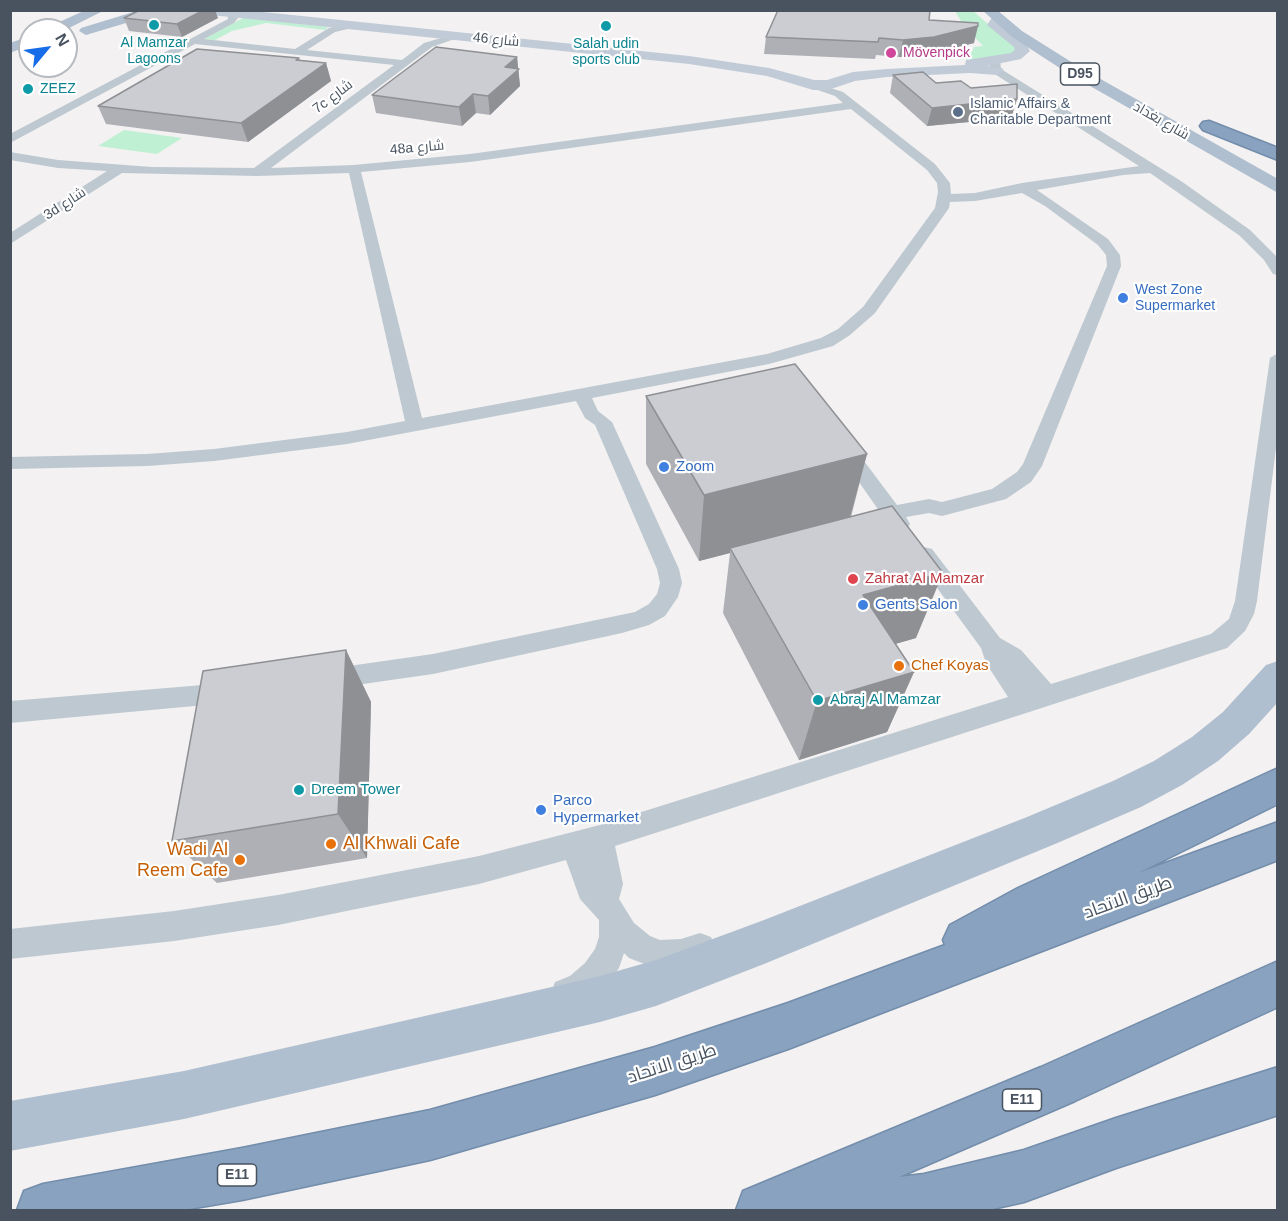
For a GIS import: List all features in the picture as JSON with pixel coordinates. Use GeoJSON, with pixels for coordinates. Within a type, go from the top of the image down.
{"type":"FeatureCollection","features":[{"type":"Feature","properties":{"kind":"highway"},"geometry":{"type":"LineString","coordinates":[[1204,123],[1278,155]]}},
{"type":"Feature","properties":{"kind":"highway"},"geometry":{"type":"LineString","coordinates":[[901,982],[967,938],[1278,785]]}},
{"type":"Feature","properties":{"kind":"highway","name":"طريق الاتحاد"},"geometry":{"type":"LineString","coordinates":[[43,1210],[242,1174],[430,1135],[666,1067],[788,1026],[1278,841]]}},
{"type":"Feature","properties":{"kind":"highway","name":"E11"},"geometry":{"type":"LineString","coordinates":[[762,1210],[1058,1084],[1278,983]]}},
{"type":"Feature","properties":{"kind":"highway"},"geometry":{"type":"LineString","coordinates":[[848,1210],[924,1200],[1024,1176],[1116,1143],[1278,1091]]}},
{"type":"Feature","properties":{"kind":"main road"},"geometry":{"type":"LineString","coordinates":[[78,19],[99,10]]}},
{"type":"Feature","properties":{"kind":"main road"},"geometry":{"type":"LineString","coordinates":[[78,31],[117,10]]}},
{"type":"Feature","properties":{"kind":"main road"},"geometry":{"type":"LineString","coordinates":[[86,31],[128,10]]}},
{"type":"Feature","properties":{"kind":"main road"},"geometry":{"type":"LineString","coordinates":[[78,33],[133,16],[164,10]]}},
{"type":"Feature","properties":{"kind":"main road","name":"شارع بغداد"},"geometry":{"type":"LineString","coordinates":[[993,15],[1066,66],[1278,187]]}},
{"type":"Feature","properties":{"kind":"main road","name":"D95"},"geometry":{"type":"LineString","coordinates":[[1093,63],[1114,74]]}},
{"type":"Feature","properties":{"kind":"main road"},"geometry":{"type":"LineString","coordinates":[[1166,123],[1179,135],[1246,177],[1278,203]]}},
{"type":"Feature","properties":{"kind":"main road","name":"شارع بغداد"},"geometry":{"type":"LineString","coordinates":[[1204,123],[1278,164]]}},
{"type":"Feature","properties":{"kind":"main road"},"geometry":{"type":"LineString","coordinates":[[10,1126],[262,1078],[485,1024],[600,999],[656,982],[764,942],[1041,831],[1168,773],[1205,749],[1236,723],[1278,675]]}},
{"type":"Feature","properties":{"kind":"street","name":"شارع 46"},"geometry":{"type":"LineString","coordinates":[[201,10],[327,27],[353,26],[424,39],[458,36],[796,70]]}},
{"type":"Feature","properties":{"kind":"street","name":"شارع 46"},"geometry":{"type":"LineString","coordinates":[[262,10],[615,45],[796,70]]}},
{"type":"Feature","properties":{"kind":"street"},"geometry":{"type":"LineString","coordinates":[[10,140],[231,21],[233,18],[230,14]]}},
{"type":"Feature","properties":{"kind":"street"},"geometry":{"type":"LineString","coordinates":[[993,15],[994,25],[1020,45],[1023,51],[998,69]]}},
{"type":"Feature","properties":{"kind":"street"},"geometry":{"type":"LineString","coordinates":[[297,52],[327,27]]}},
{"type":"Feature","properties":{"kind":"street","name":"7c شارع"},"geometry":{"type":"LineString","coordinates":[[257,172],[404,63],[424,39]]}},
{"type":"Feature","properties":{"kind":"street"},"geometry":{"type":"LineString","coordinates":[[194,41],[404,63]]}},
{"type":"Feature","properties":{"kind":"street"},"geometry":{"type":"LineString","coordinates":[[796,70],[798,82],[843,88],[888,73],[998,69],[1148,166],[1245,233],[1270,258],[1278,271]]}},
{"type":"Feature","properties":{"kind":"street"},"geometry":{"type":"LineString","coordinates":[[10,463],[147,460],[347,438],[590,394],[783,365],[827,342],[858,322],[942,208],[945,195],[943,183],[931,167],[843,88]]}},
{"type":"Feature","properties":{"kind":"street","name":"48a شارع"},"geometry":{"type":"LineString","coordinates":[[10,156],[58,164],[119,169],[257,172],[354,169],[470,158],[824,107],[843,88]]}},
{"type":"Feature","properties":{"kind":"street"},"geometry":{"type":"LineString","coordinates":[[945,195],[975,197],[1148,166]]}},
{"type":"Feature","properties":{"kind":"street","name":"3d شارع"},"geometry":{"type":"LineString","coordinates":[[10,240],[119,169]]}},
{"type":"Feature","properties":{"kind":"street"},"geometry":{"type":"LineString","coordinates":[[354,169],[415,426]]}},
{"type":"Feature","properties":{"kind":"street"},"geometry":{"type":"LineString","coordinates":[[896,519],[936,516],[942,509],[999,494],[1024,477],[1032,466],[1114,266],[1113,255],[1107,247],[1028,186]]}},
{"type":"Feature","properties":{"kind":"street"},"geometry":{"type":"LineString","coordinates":[[10,945],[174,926],[278,910],[479,870],[587,842],[1219,641],[1237,625],[1244,614],[1278,358]]}},
{"type":"Feature","properties":{"kind":"street"},"geometry":{"type":"LineString","coordinates":[[304,682],[433,664],[641,620],[657,610],[667,597],[671,583],[668,569],[603,422],[591,414],[590,394]]}},
{"type":"Feature","properties":{"kind":"street"},"geometry":{"type":"LineString","coordinates":[[832,430],[992,645],[994,656],[1035,698]]}},
{"type":"Feature","properties":{"kind":"street"},"geometry":{"type":"LineString","coordinates":[[10,712],[245,690]]}},
{"type":"Feature","properties":{"kind":"street"},"geometry":{"type":"LineString","coordinates":[[587,842],[586,881],[608,908],[624,933],[640,947],[660,955],[681,954],[730,943],[764,942]]}},
{"type":"Feature","properties":{"kind":"street"},"geometry":{"type":"LineString","coordinates":[[485,1024],[580,988],[596,974],[608,957],[614,937],[608,908]]}},
{"type":"Feature","properties":{"kind":"green space"},"geometry":{"type":"Polygon","coordinates":[[[955,11],[973,11],[1016,48],[1014,53],[976,60],[957,59],[971,54],[974,47],[983,46],[964,26],[955,11]]]}},
{"type":"Feature","properties":{"kind":"green space"},"geometry":{"type":"Polygon","coordinates":[[[245,17],[327,28],[326,30],[266,23],[232,31],[215,40],[204,39],[245,17]]]}},
{"type":"Feature","properties":{"kind":"green space"},"geometry":{"type":"Polygon","coordinates":[[[124,130],[182,138],[157,154],[98,146],[124,130]]]}},
{"type":"Feature","properties":{"kind":"building"},"geometry":{"type":"Polygon","coordinates":[[[140,10],[204,10],[177,24],[124,18],[140,10]]]}},
{"type":"Feature","properties":{"kind":"building"},"geometry":{"type":"Polygon","coordinates":[[[778,10],[930,10],[929,20],[978,23],[978,26],[934,37],[903,40],[879,38],[878,42],[766,37],[778,10]]]}},
{"type":"Feature","properties":{"kind":"building"},"geometry":{"type":"Polygon","coordinates":[[[436,47],[517,57],[505,67],[519,69],[488,96],[473,94],[459,107],[372,95],[436,47]]]}},
{"type":"Feature","properties":{"kind":"building"},"geometry":{"type":"Polygon","coordinates":[[[197,49],[299,58],[296,60],[326,63],[241,123],[98,106],[197,49]]]}},
{"type":"Feature","properties":{"kind":"building"},"geometry":{"type":"Polygon","coordinates":[[[923,72],[936,83],[961,81],[971,88],[1017,84],[1017,99],[932,108],[893,75],[923,72]]]}},
{"type":"Feature","properties":{"kind":"building"},"geometry":{"type":"Polygon","coordinates":[[[795,364],[867,454],[704,495],[646,396],[795,364]]]}},
{"type":"Feature","properties":{"kind":"building"},"geometry":{"type":"Polygon","coordinates":[[[892,506],[943,573],[863,595],[914,672],[817,701],[730,548],[892,506]]]}},
{"type":"Feature","properties":{"kind":"building"},"geometry":{"type":"Polygon","coordinates":[[[346,650],[338,814],[172,841],[203,671],[346,650]]]}},
{"type":"Feature","properties":{"kind":"place","name":"Al Mamzar Lagoons"},"geometry":{"type":"Point","coordinates":[154,25]}},
{"type":"Feature","properties":{"kind":"place","name":"Salah udin sports club"},"geometry":{"type":"Point","coordinates":[606,26]}},
{"type":"Feature","properties":{"kind":"place","name":"Mövenpick"},"geometry":{"type":"Point","coordinates":[891,53]}},
{"type":"Feature","properties":{"kind":"place","name":"ZEEZ"},"geometry":{"type":"Point","coordinates":[28,89]}},
{"type":"Feature","properties":{"kind":"place","name":"Islamic Affairs & Charitable Department"},"geometry":{"type":"Point","coordinates":[958,112]}},
{"type":"Feature","properties":{"kind":"place","name":"West Zone Supermarket"},"geometry":{"type":"Point","coordinates":[1123,298]}},
{"type":"Feature","properties":{"kind":"place","name":"Zoom"},"geometry":{"type":"Point","coordinates":[664,467]}},
{"type":"Feature","properties":{"kind":"place","name":"Zahrat Al Mamzar"},"geometry":{"type":"Point","coordinates":[853,579]}},
{"type":"Feature","properties":{"kind":"place","name":"Gents Salon"},"geometry":{"type":"Point","coordinates":[863,605]}},
{"type":"Feature","properties":{"kind":"place","name":"Chef Koyas"},"geometry":{"type":"Point","coordinates":[899,666]}},
{"type":"Feature","properties":{"kind":"place","name":"Abraj Al Mamzar"},"geometry":{"type":"Point","coordinates":[818,700]}},
{"type":"Feature","properties":{"kind":"place","name":"Dreem Tower"},"geometry":{"type":"Point","coordinates":[299,790]}},
{"type":"Feature","properties":{"kind":"place","name":"Parco Hypermarket"},"geometry":{"type":"Point","coordinates":[541,810]}},
{"type":"Feature","properties":{"kind":"place","name":"Al Khwali Cafe"},"geometry":{"type":"Point","coordinates":[331,844]}},
{"type":"Feature","properties":{"kind":"place","name":"Wadi Al Reem Cafe"},"geometry":{"type":"Point","coordinates":[240,860]}}]}
